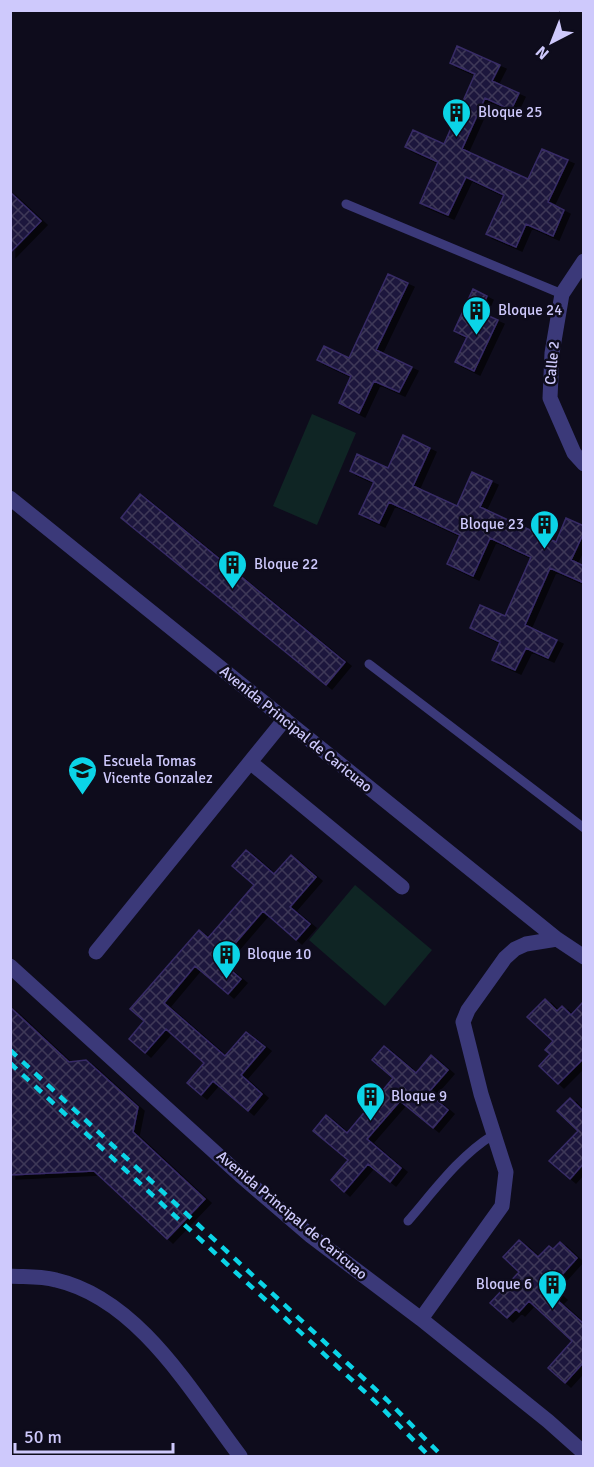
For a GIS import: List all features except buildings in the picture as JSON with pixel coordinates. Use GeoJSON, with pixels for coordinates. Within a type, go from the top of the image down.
{"type":"FeatureCollection","features":[{"type":"Feature","properties":{"kind":"street","name":"Calle 2"},"geometry":{"type":"LineString","coordinates":[[584,261],[561,294],[552,353],[550,398],[574,453],[584,464]]}},
{"type":"Feature","properties":{"kind":"street","name":"Avenida Principal de Caricuao"},"geometry":{"type":"LineString","coordinates":[[10,498],[557,939],[584,957]]}},
{"type":"Feature","properties":{"kind":"street"},"geometry":{"type":"LineString","coordinates":[[96,952],[285,719]]}},
{"type":"Feature","properties":{"kind":"street"},"geometry":{"type":"LineString","coordinates":[[250,762],[402,887]]}},
{"type":"Feature","properties":{"kind":"street"},"geometry":{"type":"LineString","coordinates":[[421,1319],[502,1206],[506,1172],[493,1135],[463,1022],[468,1010],[510,953],[526,944],[557,939]]}},
{"type":"Feature","properties":{"kind":"street","name":"Avenida Principal de Caricuao"},"geometry":{"type":"LineString","coordinates":[[10,966],[240,1175],[311,1236],[421,1319],[548,1421],[584,1453]]}},
{"type":"Feature","properties":{"kind":"street"},"geometry":{"type":"LineString","coordinates":[[10,1276],[55,1279],[85,1290],[119,1310],[171,1364],[240,1456]]}},
{"type":"Feature","properties":{"kind":"lane"},"geometry":{"type":"LineString","coordinates":[[346,204],[561,294]]}},
{"type":"Feature","properties":{"kind":"lane"},"geometry":{"type":"LineString","coordinates":[[369,664],[584,828]]}},
{"type":"Feature","properties":{"kind":"lane"},"geometry":{"type":"LineString","coordinates":[[408,1221],[454,1168],[493,1135]]}},
{"type":"Feature","properties":{"kind":"green space"},"geometry":{"type":"Polygon","coordinates":[[[312,414],[356,433],[317,525],[273,506],[312,414]]]}},
{"type":"Feature","properties":{"kind":"green space"},"geometry":{"type":"Polygon","coordinates":[[[355,885],[432,950],[385,1006],[309,940],[355,885]]]}},
{"type":"Feature","properties":{"kind":"railway"},"geometry":{"type":"LineString","coordinates":[[10,1050],[387,1400],[442,1456]]}},
{"type":"Feature","properties":{"kind":"railway"},"geometry":{"type":"LineString","coordinates":[[10,1063],[380,1406],[429,1456]]}},
{"type":"Feature","properties":{"kind":"place","name":"Bloque 25"},"geometry":{"type":"Point","coordinates":[457,138]}},
{"type":"Feature","properties":{"kind":"place","name":"Bloque 24"},"geometry":{"type":"Point","coordinates":[477,336]}},
{"type":"Feature","properties":{"kind":"place","name":"Bloque 23"},"geometry":{"type":"Point","coordinates":[545,550]}},
{"type":"Feature","properties":{"kind":"place","name":"Bloque 22"},"geometry":{"type":"Point","coordinates":[233,590]}},
{"type":"Feature","properties":{"kind":"place","name":"Escuela Tomas Vicente Gonzalez"},"geometry":{"type":"Point","coordinates":[82,796]}},
{"type":"Feature","properties":{"kind":"place","name":"Bloque 10"},"geometry":{"type":"Point","coordinates":[226,980]}},
{"type":"Feature","properties":{"kind":"place","name":"Bloque 9"},"geometry":{"type":"Point","coordinates":[370,1122]}},
{"type":"Feature","properties":{"kind":"place","name":"Bloque 6"},"geometry":{"type":"Point","coordinates":[553,1310]}}]}
